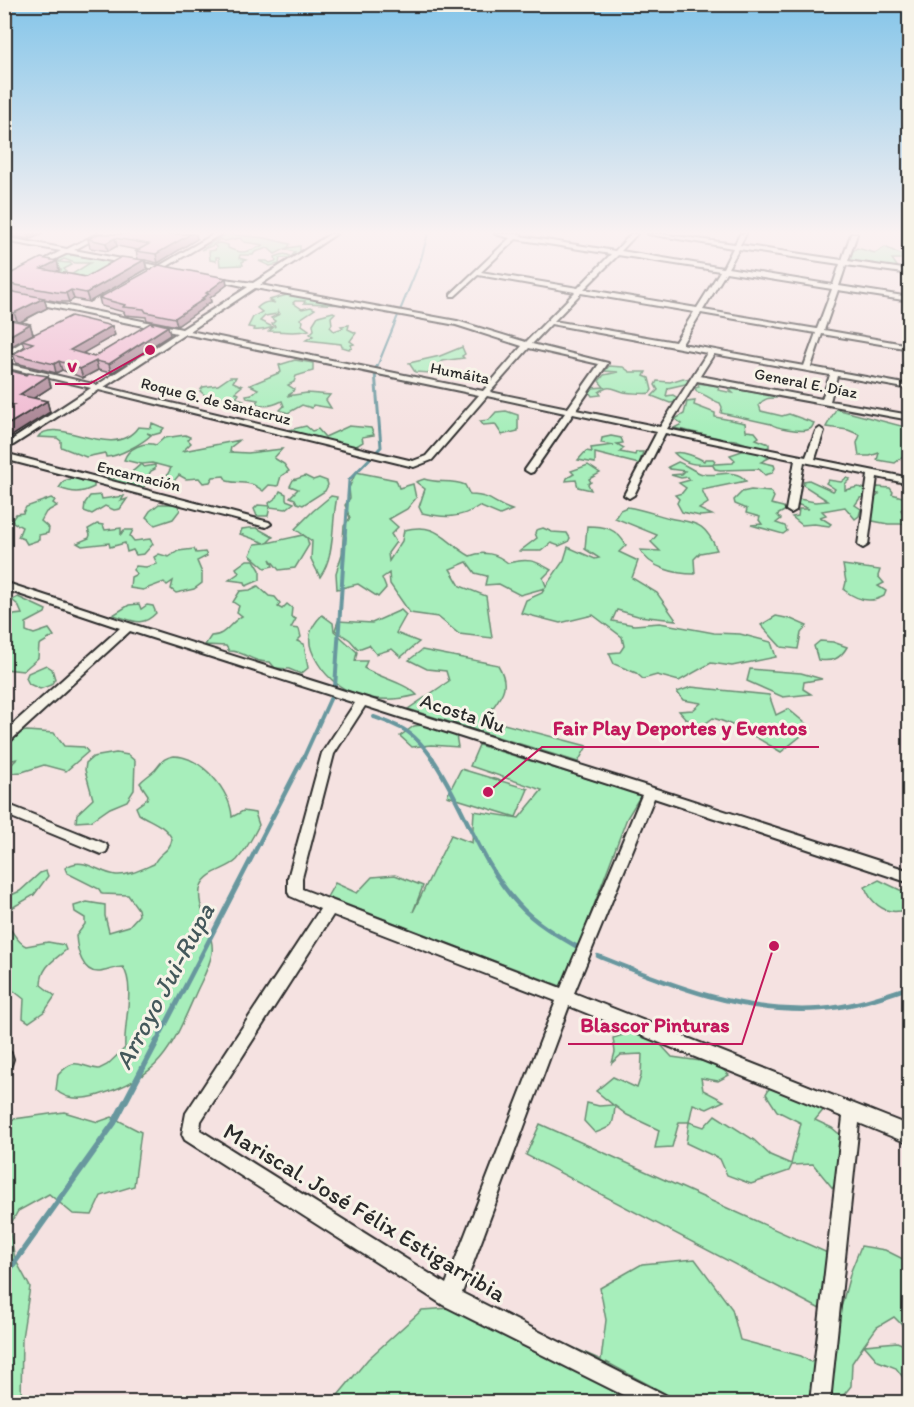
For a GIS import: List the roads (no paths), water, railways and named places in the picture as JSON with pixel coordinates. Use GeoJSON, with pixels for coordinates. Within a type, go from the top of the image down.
{"type":"FeatureCollection","features":[{"type":"Feature","properties":{"kind":"street","name":"Humáita"},"geometry":{"type":"LineString","coordinates":[[27,300],[909,481]]}},
{"type":"Feature","properties":{"kind":"street"},"geometry":{"type":"LineString","coordinates":[[4,449],[235,300]]}},
{"type":"Feature","properties":{"kind":"street"},"geometry":{"type":"LineString","coordinates":[[330,300],[457,323],[527,345],[605,364],[570,410],[530,470]]}},
{"type":"Feature","properties":{"kind":"street","name":"Roque G. de Santacruz"},"geometry":{"type":"LineString","coordinates":[[4,365],[414,464],[429,458],[527,345],[571,300]]}},
{"type":"Feature","properties":{"kind":"street"},"geometry":{"type":"LineString","coordinates":[[628,300],[909,347]]}},
{"type":"Feature","properties":{"kind":"street"},"geometry":{"type":"LineString","coordinates":[[677,345],[706,300]]}},
{"type":"Feature","properties":{"kind":"street"},"geometry":{"type":"LineString","coordinates":[[807,368],[830,300]]}},
{"type":"Feature","properties":{"kind":"street"},"geometry":{"type":"LineString","coordinates":[[74,317],[93,306]]}},
{"type":"Feature","properties":{"kind":"street"},"geometry":{"type":"LineString","coordinates":[[549,322],[909,387]]}},
{"type":"Feature","properties":{"kind":"street"},"geometry":{"type":"LineString","coordinates":[[4,356],[44,334]]}},
{"type":"Feature","properties":{"kind":"street"},"geometry":{"type":"LineString","coordinates":[[629,495],[662,430],[711,352]]}},
{"type":"Feature","properties":{"kind":"street"},"geometry":{"type":"LineString","coordinates":[[826,401],[834,373]]}},
{"type":"Feature","properties":{"kind":"street","name":"General E. Díaz"},"geometry":{"type":"LineString","coordinates":[[696,378],[909,418]]}},
{"type":"Feature","properties":{"kind":"street"},"geometry":{"type":"LineString","coordinates":[[791,510],[805,459],[820,432]]}},
{"type":"Feature","properties":{"kind":"street","name":"Encarnación"},"geometry":{"type":"LineString","coordinates":[[4,456],[266,524]]}},
{"type":"Feature","properties":{"kind":"street"},"geometry":{"type":"LineString","coordinates":[[863,545],[873,473]]}},
{"type":"Feature","properties":{"kind":"street","name":"Acosta Ñu"},"geometry":{"type":"LineString","coordinates":[[4,585],[128,627],[650,792],[909,877]]}},
{"type":"Feature","properties":{"kind":"street"},"geometry":{"type":"LineString","coordinates":[[4,740],[128,627]]}},
{"type":"Feature","properties":{"kind":"street"},"geometry":{"type":"LineString","coordinates":[[362,701],[328,753],[295,878],[295,892],[852,1111],[909,1136]]}},
{"type":"Feature","properties":{"kind":"street"},"geometry":{"type":"LineString","coordinates":[[450,1298],[565,997],[650,792]]}},
{"type":"Feature","properties":{"kind":"street"},"geometry":{"type":"LineString","coordinates":[[4,808],[101,848]]}},
{"type":"Feature","properties":{"kind":"street","name":"Mariscal. José Félix Estigarribia"},"geometry":{"type":"LineString","coordinates":[[330,907],[192,1119],[191,1134],[450,1298],[657,1402]]}},
{"type":"Feature","properties":{"kind":"street"},"geometry":{"type":"LineString","coordinates":[[820,1402],[852,1111]]}},
{"type":"Feature","properties":{"kind":"waterway","name":"Arroyo Jui-Rupa"},"geometry":{"type":"LineString","coordinates":[[377,367],[404,300]]}},
{"type":"Feature","properties":{"kind":"waterway","name":"Arroyo Jui-Rupa"},"geometry":{"type":"LineString","coordinates":[[345,539],[349,480],[381,447],[375,372],[377,366]]}},
{"type":"Feature","properties":{"kind":"waterway","name":"Arroyo Jui-Rupa"},"geometry":{"type":"LineString","coordinates":[[335,687],[345,537]]}},
{"type":"Feature","properties":{"kind":"waterway","name":"Arroyo Jui-Rupa"},"geometry":{"type":"LineString","coordinates":[[303,759],[331,697]]}},
{"type":"Feature","properties":{"kind":"waterway"},"geometry":{"type":"LineString","coordinates":[[374,717],[393,724],[413,736],[433,759]]}},
{"type":"Feature","properties":{"kind":"waterway","name":"Arroyo Jui-Rupa"},"geometry":{"type":"LineString","coordinates":[[156,1043],[303,758]]}},
{"type":"Feature","properties":{"kind":"waterway"},"geometry":{"type":"LineString","coordinates":[[432,758],[504,888],[539,923],[581,949]]}},
{"type":"Feature","properties":{"kind":"waterway"},"geometry":{"type":"LineString","coordinates":[[598,956],[679,987],[707,995],[735,1002],[792,1010],[843,1006],[910,987]]}},
{"type":"Feature","properties":{"kind":"waterway","name":"Arroyo Jui-Rupa"},"geometry":{"type":"LineString","coordinates":[[4,1277],[114,1123],[157,1041]]}},
{"type":"Feature","properties":{"kind":"place","name":"v"},"geometry":{"type":"Point","coordinates":[150,350]}},
{"type":"Feature","properties":{"kind":"place","name":"Fair Play Deportes y Eventos"},"geometry":{"type":"Point","coordinates":[488,792]}},
{"type":"Feature","properties":{"kind":"place","name":"Blascor Pinturas"},"geometry":{"type":"Point","coordinates":[774,946]}}]}
